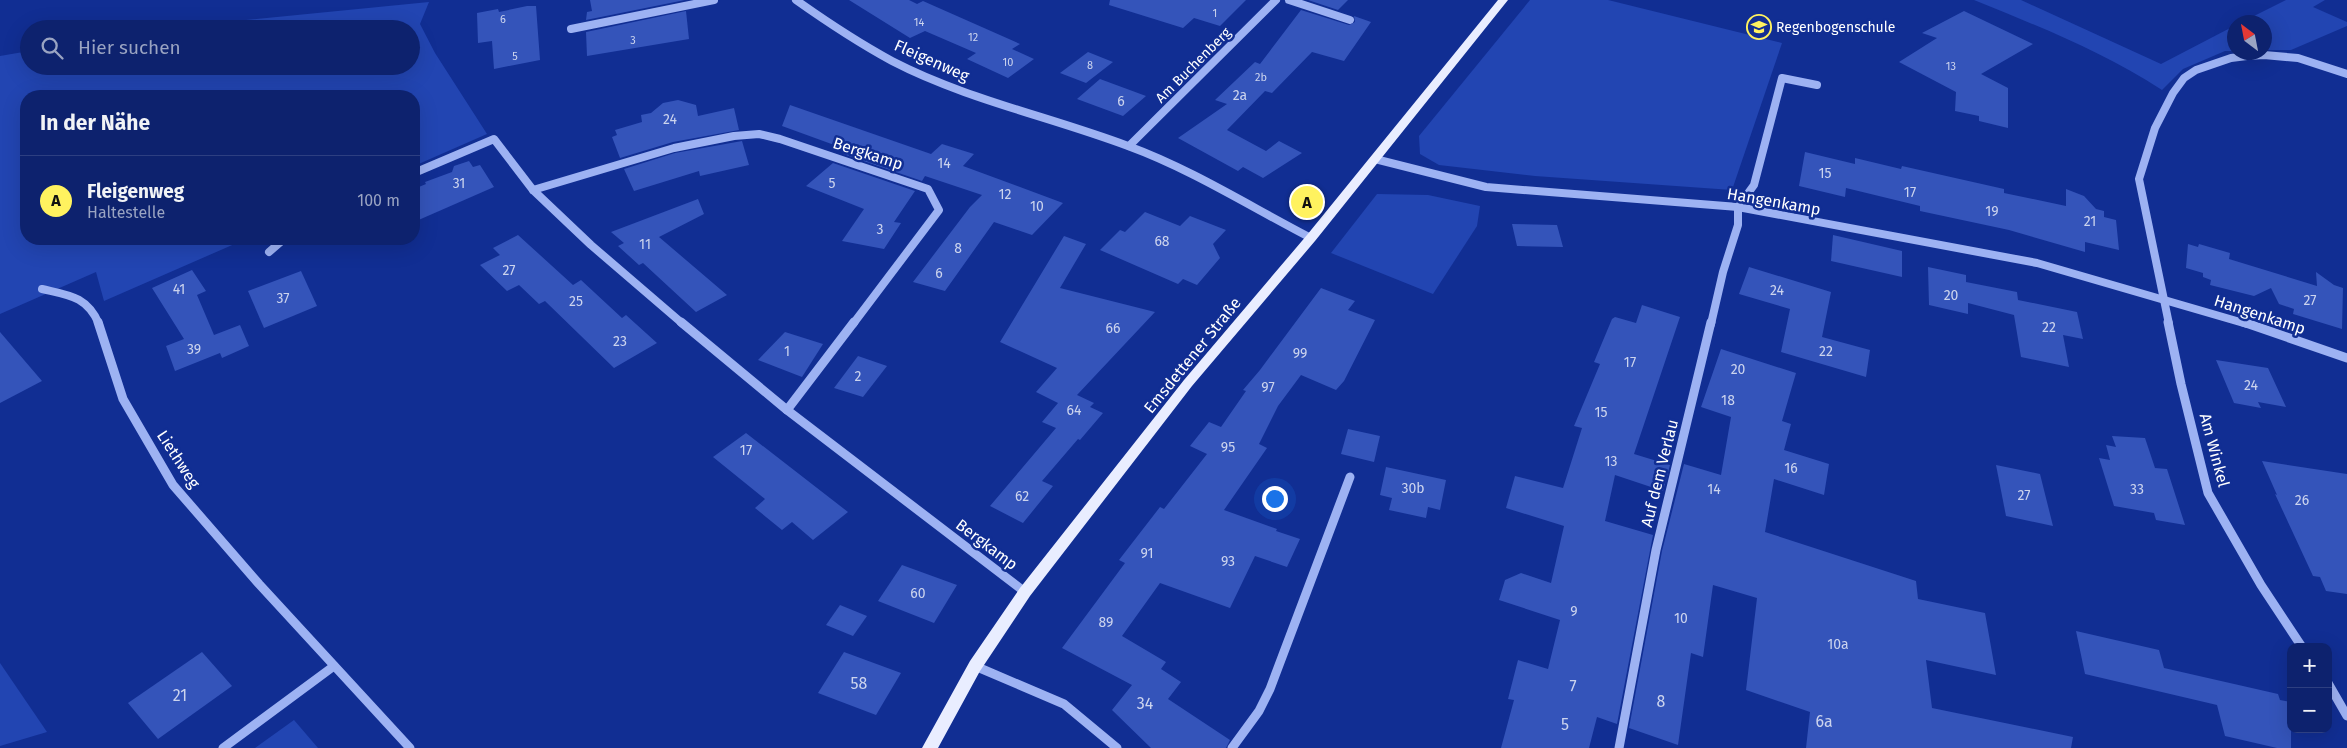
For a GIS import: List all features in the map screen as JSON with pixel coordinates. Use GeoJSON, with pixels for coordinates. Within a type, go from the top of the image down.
{"type":"FeatureCollection","features":[{"type":"Feature","properties":{"kind":"main road","name":"Emsdettener Straße"},"geometry":{"type":"LineString","coordinates":[[930,748],[975,666],[1025,592],[1188,383],[1311,238],[1503,0]]}},
{"type":"Feature","properties":{"kind":"street"},"geometry":{"type":"LineString","coordinates":[[571,29],[714,0]]}},
{"type":"Feature","properties":{"kind":"street","name":"Fleigenweg"},"geometry":{"type":"LineString","coordinates":[[796,0],[825,21],[893,61],[946,84],[1129,146],[1172,166],[1311,238]]}},
{"type":"Feature","properties":{"kind":"street","name":"Am Buchenberg"},"geometry":{"type":"LineString","coordinates":[[1129,146],[1273,0]]}},
{"type":"Feature","properties":{"kind":"street"},"geometry":{"type":"LineString","coordinates":[[1289,0],[1350,20]]}},
{"type":"Feature","properties":{"kind":"street"},"geometry":{"type":"LineString","coordinates":[[2164,299],[2139,179],[2145,155],[2157,125],[2182,80],[2202,67],[2228,58],[2250,55],[2298,57],[2321,63],[2347,74]]}},
{"type":"Feature","properties":{"kind":"street"},"geometry":{"type":"LineString","coordinates":[[1738,207],[1754,185],[1782,78],[1817,85]]}},
{"type":"Feature","properties":{"kind":"street","name":"Bergkamp"},"geometry":{"type":"LineString","coordinates":[[533,190],[674,148],[734,136],[759,134],[789,142],[928,189],[939,210],[787,410]]}},
{"type":"Feature","properties":{"kind":"street","name":"Bergkamp"},"geometry":{"type":"LineString","coordinates":[[420,170],[494,139],[533,190],[591,245],[787,410],[1025,592]]}},
{"type":"Feature","properties":{"kind":"street","name":"Hangenkamp"},"geometry":{"type":"LineString","coordinates":[[1375,160],[1486,187],[1738,207],[2037,263],[2219,314],[2347,358]]}},
{"type":"Feature","properties":{"kind":"street","name":"Auf dem Verlau"},"geometry":{"type":"LineString","coordinates":[[1619,748],[1656,550],[1723,272],[1738,225],[1738,207]]}},
{"type":"Feature","properties":{"kind":"street"},"geometry":{"type":"LineString","coordinates":[[270,252],[278,245]]}},
{"type":"Feature","properties":{"kind":"street","name":"Liethweg"},"geometry":{"type":"LineString","coordinates":[[42,289],[76,297],[90,308],[98,321],[123,399],[173,486],[410,748]]}},
{"type":"Feature","properties":{"kind":"street","name":"Am Winkel"},"geometry":{"type":"LineString","coordinates":[[2164,299],[2181,384],[2208,493],[2261,585],[2299,643]]}},
{"type":"Feature","properties":{"kind":"street"},"geometry":{"type":"LineString","coordinates":[[1232,748],[1259,711],[1270,689],[1350,477]]}},
{"type":"Feature","properties":{"kind":"street"},"geometry":{"type":"LineString","coordinates":[[223,748],[334,666]]}},
{"type":"Feature","properties":{"kind":"street"},"geometry":{"type":"LineString","coordinates":[[975,666],[1064,704],[1117,748]]}},
{"type":"Feature","properties":{"kind":"street"},"geometry":{"type":"LineString","coordinates":[[2331,688],[2347,716]]}},
{"type":"Feature","properties":{"kind":"shaded area"},"geometry":{"type":"Polygon","coordinates":[[[1530,0],[1608,0],[1782,43],[1732,190],[1535,176],[1439,165],[1420,154],[1419,136],[1530,0]]]}},
{"type":"Feature","properties":{"kind":"shaded area"},"geometry":{"type":"Polygon","coordinates":[[[1974,0],[2021,0],[2161,64],[2227,30],[2227,51],[2183,69],[2162,90],[2117,63],[2047,30],[1974,0]]]}},
{"type":"Feature","properties":{"kind":"shaded area"},"geometry":{"type":"Polygon","coordinates":[[[2286,0],[2325,0],[2313,7],[2347,22],[2347,26],[2291,50],[2272,50],[2272,15],[2256,15],[2286,0]]]}},
{"type":"Feature","properties":{"kind":"shaded area"},"geometry":{"type":"Polygon","coordinates":[[[429,2],[420,24],[420,20],[247,20],[429,2]]]}},
{"type":"Feature","properties":{"kind":"shaded area"},"geometry":{"type":"Polygon","coordinates":[[[420,24],[435,53],[487,134],[420,163],[420,90],[20,90],[20,245],[232,245],[104,301],[96,272],[0,314],[0,56],[20,53],[20,75],[420,75],[420,24]]]}},
{"type":"Feature","properties":{"kind":"shaded area"},"geometry":{"type":"Polygon","coordinates":[[[1377,194],[1428,195],[1480,206],[1477,226],[1433,294],[1331,253],[1377,194]]]}},
{"type":"Feature","properties":{"kind":"shaded area"},"geometry":{"type":"Polygon","coordinates":[[[0,663],[47,732],[0,746],[0,663]]]}},
{"type":"Feature","properties":{"kind":"shaded area"},"geometry":{"type":"Polygon","coordinates":[[[294,720],[318,748],[255,748],[294,720]]]}},
{"type":"Feature","properties":{"kind":"building"},"geometry":{"type":"Polygon","coordinates":[[[590,0],[685,0],[586,20],[587,12],[592,11],[590,0]]]}},
{"type":"Feature","properties":{"kind":"building"},"geometry":{"type":"Polygon","coordinates":[[[849,0],[909,0],[917,4],[923,1],[1020,44],[1012,49],[1034,59],[1008,78],[967,59],[976,53],[925,31],[910,38],[849,0]]]}},
{"type":"Feature","properties":{"kind":"building"},"geometry":{"type":"Polygon","coordinates":[[[1110,0],[1246,0],[1220,26],[1194,18],[1183,28],[1109,5],[1110,0]]]}},
{"type":"Feature","properties":{"kind":"building"},"geometry":{"type":"Polygon","coordinates":[[[1308,0],[1348,0],[1338,10],[1308,0]]]}},
{"type":"Feature","properties":{"kind":"building"},"geometry":{"type":"Polygon","coordinates":[[[536,6],[540,60],[494,69],[492,41],[478,43],[477,13],[498,9],[499,12],[536,6]]]}},
{"type":"Feature","properties":{"kind":"building"},"geometry":{"type":"Polygon","coordinates":[[[1301,10],[1349,25],[1355,22],[1354,16],[1371,22],[1344,61],[1312,52],[1272,93],[1265,91],[1227,130],[1266,151],[1279,141],[1302,153],[1263,178],[1243,167],[1238,171],[1178,138],[1227,104],[1215,100],[1255,62],[1260,64],[1301,10]]]}},
{"type":"Feature","properties":{"kind":"building"},"geometry":{"type":"Polygon","coordinates":[[[686,11],[689,39],[587,56],[586,32],[686,11]]]}},
{"type":"Feature","properties":{"kind":"building"},"geometry":{"type":"Polygon","coordinates":[[[1964,11],[2033,44],[1981,74],[2008,88],[2008,128],[1979,121],[1979,116],[1955,111],[1956,92],[1899,62],[1937,38],[1922,33],[1964,11]]]}},
{"type":"Feature","properties":{"kind":"building"},"geometry":{"type":"Polygon","coordinates":[[[1088,52],[1113,62],[1086,83],[1060,73],[1088,52]]]}},
{"type":"Feature","properties":{"kind":"building"},"geometry":{"type":"Polygon","coordinates":[[[1100,79],[1146,96],[1123,116],[1077,99],[1100,79]]]}},
{"type":"Feature","properties":{"kind":"building"},"geometry":{"type":"Polygon","coordinates":[[[678,100],[696,105],[698,116],[734,108],[739,130],[673,142],[620,158],[612,137],[617,135],[615,130],[642,122],[641,115],[651,113],[663,103],[678,100]]]}},
{"type":"Feature","properties":{"kind":"building"},"geometry":{"type":"Polygon","coordinates":[[[790,105],[931,154],[942,144],[974,154],[963,166],[1063,203],[1032,235],[994,222],[945,291],[913,282],[970,207],[982,195],[925,176],[922,181],[843,154],[848,150],[782,126],[790,105]]]}},
{"type":"Feature","properties":{"kind":"building"},"geometry":{"type":"Polygon","coordinates":[[[742,141],[749,165],[700,176],[699,171],[634,191],[624,169],[675,153],[742,141]]]}},
{"type":"Feature","properties":{"kind":"building"},"geometry":{"type":"Polygon","coordinates":[[[1805,152],[1855,164],[1855,158],[1901,169],[1902,166],[2004,189],[2004,193],[2066,206],[2066,189],[2084,196],[2096,209],[2104,211],[2104,217],[2116,220],[2119,250],[2085,242],[2085,252],[2009,230],[1920,211],[1920,206],[1846,188],[1845,197],[1799,186],[1805,152]]]}},
{"type":"Feature","properties":{"kind":"building"},"geometry":{"type":"Polygon","coordinates":[[[469,161],[473,167],[480,165],[494,187],[420,219],[420,186],[426,184],[425,182],[452,172],[454,166],[469,161]]]}},
{"type":"Feature","properties":{"kind":"building"},"geometry":{"type":"Polygon","coordinates":[[[833,163],[915,191],[894,222],[901,223],[884,249],[842,241],[864,209],[806,186],[833,163]]]}},
{"type":"Feature","properties":{"kind":"building"},"geometry":{"type":"Polygon","coordinates":[[[698,199],[704,214],[659,237],[727,295],[696,312],[643,263],[639,265],[618,246],[624,243],[611,232],[698,199]]]}},
{"type":"Feature","properties":{"kind":"building"},"geometry":{"type":"Polygon","coordinates":[[[1145,212],[1180,226],[1190,216],[1226,230],[1213,244],[1220,258],[1197,285],[1183,279],[1178,284],[1100,250],[1120,230],[1125,232],[1145,212]]]}},
{"type":"Feature","properties":{"kind":"building"},"geometry":{"type":"Polygon","coordinates":[[[1512,224],[1557,225],[1563,247],[1517,246],[1512,224]]]}},
{"type":"Feature","properties":{"kind":"building"},"geometry":{"type":"Polygon","coordinates":[[[518,235],[573,285],[581,280],[622,318],[626,315],[657,343],[614,368],[545,301],[539,304],[519,285],[507,291],[480,265],[500,255],[493,248],[518,235]]]}},
{"type":"Feature","properties":{"kind":"building"},"geometry":{"type":"Polygon","coordinates":[[[1833,235],[1902,251],[1902,277],[1831,261],[1833,235]]]}},
{"type":"Feature","properties":{"kind":"building"},"geometry":{"type":"Polygon","coordinates":[[[1064,236],[1086,244],[1060,288],[1155,312],[1077,395],[1094,403],[1090,407],[1103,413],[1042,481],[1053,486],[1023,523],[990,506],[1056,428],[1042,422],[1058,403],[1036,392],[1057,368],[1000,342],[1064,236]]]}},
{"type":"Feature","properties":{"kind":"building"},"geometry":{"type":"Polygon","coordinates":[[[2188,244],[2198,247],[2199,244],[2230,253],[2229,259],[2317,286],[2316,272],[2334,285],[2343,288],[2342,329],[2293,314],[2294,309],[2279,304],[2271,288],[2254,296],[2210,285],[2211,280],[2203,277],[2203,273],[2186,268],[2188,244]]]}},
{"type":"Feature","properties":{"kind":"building"},"geometry":{"type":"Polygon","coordinates":[[[1749,267],[1831,292],[1822,337],[1870,350],[1866,377],[1781,352],[1790,309],[1739,294],[1749,267]]]}},
{"type":"Feature","properties":{"kind":"building"},"geometry":{"type":"Polygon","coordinates":[[[1928,267],[1966,275],[1966,282],[2017,292],[2018,300],[2077,312],[2083,339],[2063,335],[2069,367],[2021,357],[2014,315],[1968,303],[1968,314],[1929,305],[1928,267]]]}},
{"type":"Feature","properties":{"kind":"building"},"geometry":{"type":"Polygon","coordinates":[[[192,270],[206,291],[197,295],[214,335],[240,325],[249,346],[222,358],[220,353],[175,371],[166,346],[184,339],[152,288],[192,270]]]}},
{"type":"Feature","properties":{"kind":"building"},"geometry":{"type":"Polygon","coordinates":[[[301,271],[317,306],[264,328],[248,291],[301,271]]]}},
{"type":"Feature","properties":{"kind":"building"},"geometry":{"type":"Polygon","coordinates":[[[1321,288],[1355,301],[1348,310],[1375,320],[1344,381],[1336,390],[1301,375],[1278,406],[1259,444],[1267,448],[1224,510],[1300,539],[1287,567],[1255,556],[1230,608],[1160,583],[1122,636],[1166,662],[1161,669],[1181,682],[1168,699],[1230,740],[1226,748],[1151,748],[1112,710],[1132,685],[1062,648],[1125,563],[1119,560],[1160,507],[1164,509],[1207,454],[1190,446],[1209,422],[1221,427],[1246,391],[1243,390],[1321,288]]]}},
{"type":"Feature","properties":{"kind":"building"},"geometry":{"type":"Polygon","coordinates":[[[1642,305],[1680,317],[1634,454],[1670,465],[1663,491],[1615,475],[1605,521],[1653,535],[1617,724],[1597,717],[1589,748],[1501,748],[1514,700],[1508,699],[1518,660],[1548,669],[1560,620],[1499,600],[1505,580],[1521,573],[1551,583],[1564,526],[1506,508],[1515,476],[1563,488],[1582,428],[1574,426],[1600,364],[1594,362],[1612,319],[1615,317],[1636,323],[1642,305]]]}},
{"type":"Feature","properties":{"kind":"building"},"geometry":{"type":"Polygon","coordinates":[[[0,332],[42,381],[0,403],[0,332]]]}},
{"type":"Feature","properties":{"kind":"building"},"geometry":{"type":"Polygon","coordinates":[[[785,332],[823,344],[802,377],[758,360],[785,332]]]}},
{"type":"Feature","properties":{"kind":"building"},"geometry":{"type":"Polygon","coordinates":[[[1721,349],[1796,373],[1782,421],[1791,424],[1784,450],[1829,464],[1824,495],[1774,479],[1765,532],[1916,581],[1918,599],[1985,613],[1996,675],[1926,660],[1932,708],[2073,737],[2071,748],[1806,748],[1810,712],[1746,690],[1757,598],[1713,585],[1703,657],[1691,653],[1678,745],[1629,728],[1662,551],[1684,464],[1721,475],[1731,417],[1701,407],[1721,349]]]}},
{"type":"Feature","properties":{"kind":"building"},"geometry":{"type":"Polygon","coordinates":[[[858,356],[887,366],[863,397],[834,388],[858,356]]]}},
{"type":"Feature","properties":{"kind":"building"},"geometry":{"type":"Polygon","coordinates":[[[2216,360],[2268,368],[2286,407],[2258,402],[2261,408],[2234,403],[2216,360]]]}},
{"type":"Feature","properties":{"kind":"building"},"geometry":{"type":"Polygon","coordinates":[[[1348,429],[1380,436],[1374,462],[1341,454],[1348,429]]]}},
{"type":"Feature","properties":{"kind":"building"},"geometry":{"type":"Polygon","coordinates":[[[746,433],[848,512],[813,540],[792,522],[782,530],[755,508],[765,499],[713,457],[746,433]]]}},
{"type":"Feature","properties":{"kind":"building"},"geometry":{"type":"Polygon","coordinates":[[[2112,436],[2145,438],[2155,468],[2167,469],[2185,525],[2156,520],[2154,513],[2114,506],[2099,458],[2110,460],[2106,445],[2116,447],[2112,436]]]}},
{"type":"Feature","properties":{"kind":"building"},"geometry":{"type":"Polygon","coordinates":[[[2262,461],[2347,474],[2347,594],[2326,591],[2320,577],[2313,576],[2262,461]]]}},
{"type":"Feature","properties":{"kind":"building"},"geometry":{"type":"Polygon","coordinates":[[[1996,465],[2040,474],[2053,526],[2006,516],[1996,465]]]}},
{"type":"Feature","properties":{"kind":"building"},"geometry":{"type":"Polygon","coordinates":[[[1386,467],[1446,480],[1440,510],[1428,507],[1426,518],[1389,510],[1392,498],[1380,495],[1386,467]]]}},
{"type":"Feature","properties":{"kind":"building"},"geometry":{"type":"Polygon","coordinates":[[[902,565],[957,585],[934,623],[878,601],[902,565]]]}},
{"type":"Feature","properties":{"kind":"building"},"geometry":{"type":"Polygon","coordinates":[[[840,605],[867,616],[853,636],[826,625],[840,605]]]}},
{"type":"Feature","properties":{"kind":"building"},"geometry":{"type":"Polygon","coordinates":[[[2076,631],[2159,650],[2164,668],[2278,694],[2280,700],[2287,701],[2287,733],[2291,733],[2291,748],[2277,748],[2225,736],[2217,705],[2085,674],[2076,631]]]}},
{"type":"Feature","properties":{"kind":"building"},"geometry":{"type":"Polygon","coordinates":[[[202,652],[232,686],[158,739],[128,703],[202,652]]]}},
{"type":"Feature","properties":{"kind":"building"},"geometry":{"type":"Polygon","coordinates":[[[844,652],[901,673],[876,715],[818,693],[844,652]]]}},
{"type":"Feature","properties":{"kind":"place","name":"Regenbogenschule"},"geometry":{"type":"Point","coordinates":[1759,27]}},
{"type":"Feature","properties":{"kind":"place","name":"Fleigenweg"},"geometry":{"type":"Point","coordinates":[1307,202]}}]}
